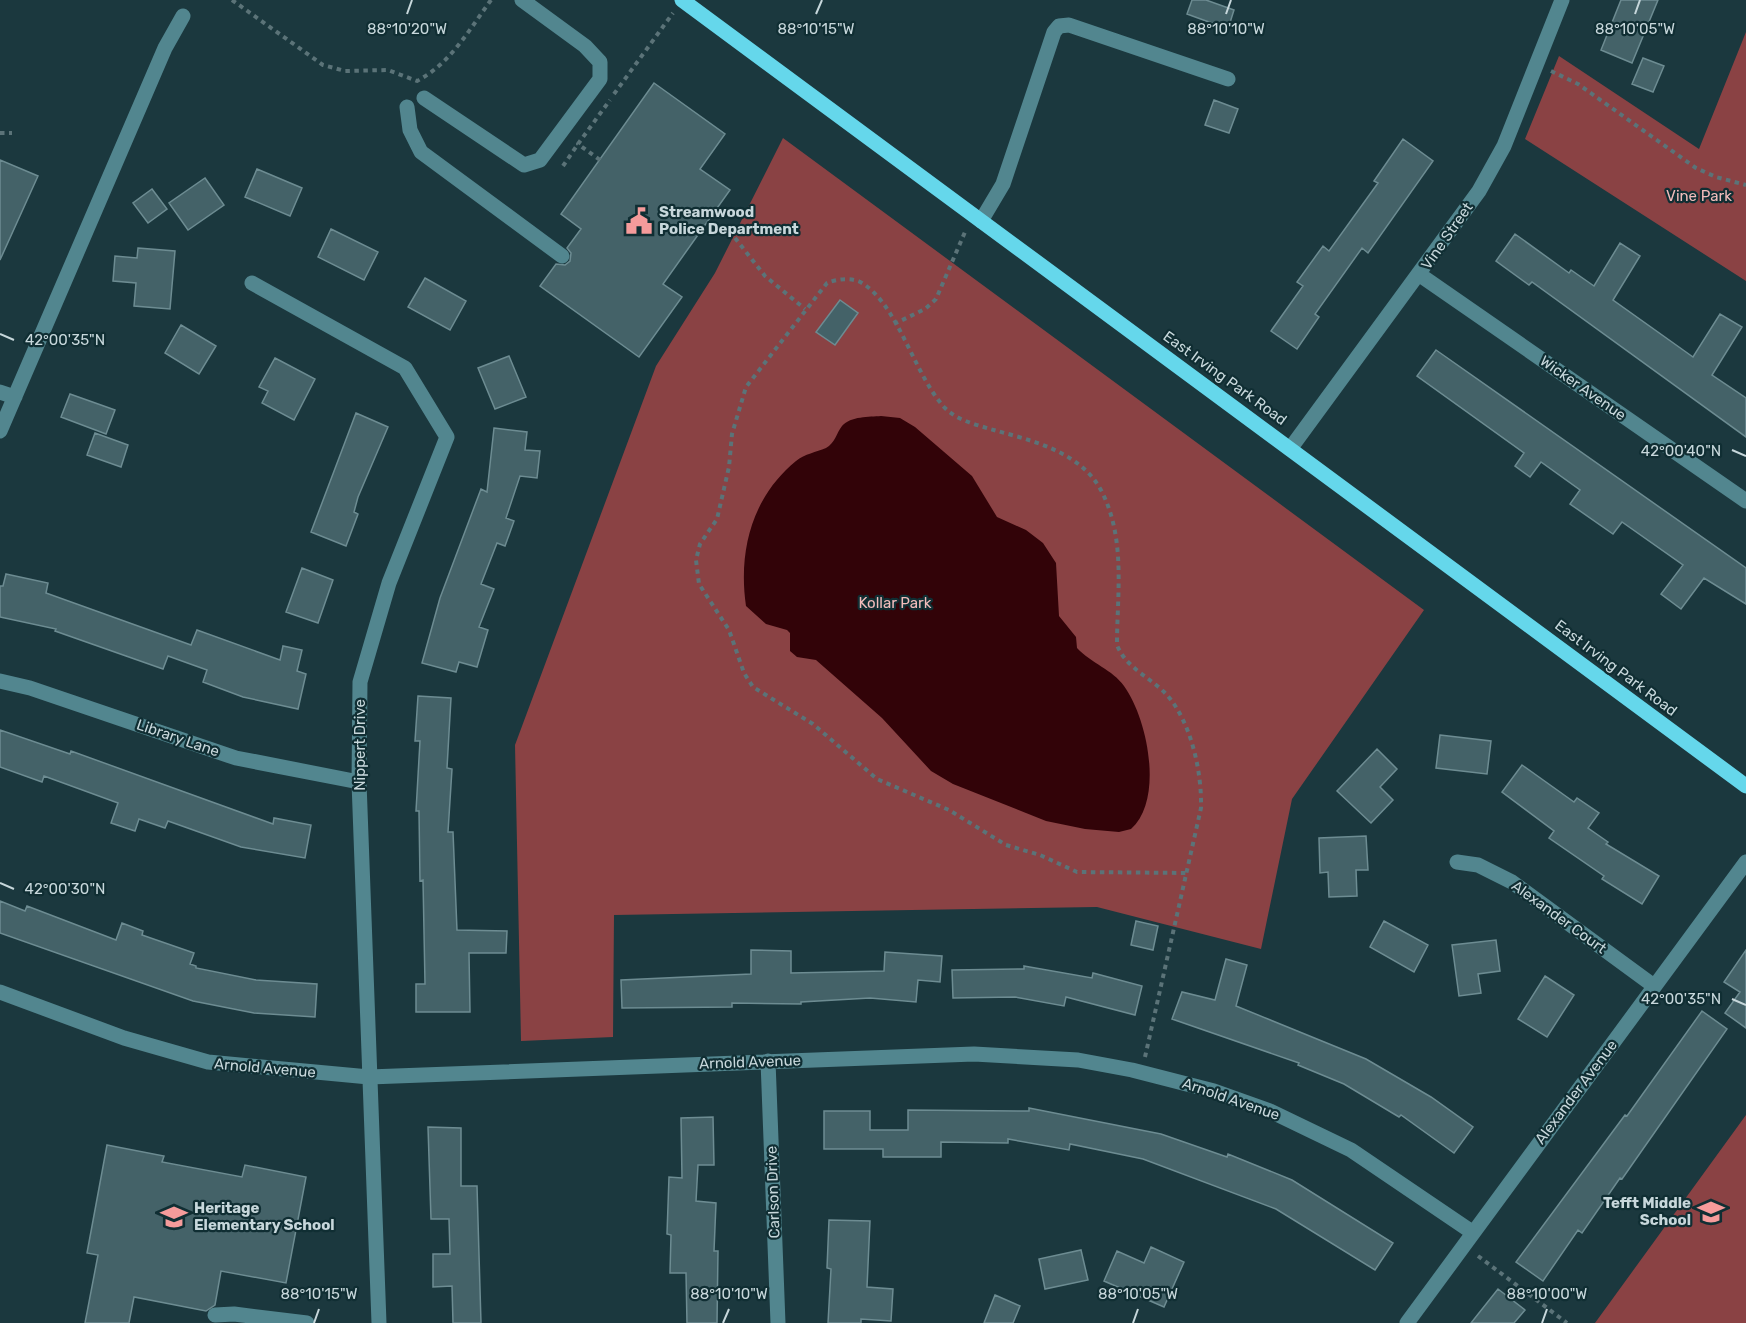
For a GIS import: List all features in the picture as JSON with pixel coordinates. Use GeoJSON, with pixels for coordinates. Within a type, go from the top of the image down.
{"type":"FeatureCollection","features":[{"type":"Feature","properties":{"kind":"main road","name":"East Irving Park Road"},"geometry":{"type":"LineString","coordinates":[[682,0],[1746,786]]}},
{"type":"Feature","properties":{"kind":"street"},"geometry":{"type":"LineString","coordinates":[[424,98],[524,165],[540,160],[600,79],[600,62],[585,46],[522,0]]}},
{"type":"Feature","properties":{"kind":"street","name":"Vine Street"},"geometry":{"type":"LineString","coordinates":[[1290,449],[1420,275],[1495,165],[1562,0]]}},
{"type":"Feature","properties":{"kind":"street"},"geometry":{"type":"LineString","coordinates":[[0,431],[7,395],[165,48],[183,16]]}},
{"type":"Feature","properties":{"kind":"street"},"geometry":{"type":"LineString","coordinates":[[977,218],[1003,184],[1054,32],[1059,26],[1069,25],[1228,79]]}},
{"type":"Feature","properties":{"kind":"street"},"geometry":{"type":"LineString","coordinates":[[407,107],[410,130],[421,152],[562,256]]}},
{"type":"Feature","properties":{"kind":"street","name":"Wicker Avenue"},"geometry":{"type":"LineString","coordinates":[[1420,275],[1746,501]]}},
{"type":"Feature","properties":{"kind":"street","name":"Nippert Drive"},"geometry":{"type":"LineString","coordinates":[[252,283],[405,368],[447,436],[389,583],[360,682],[359,782],[380,1323]]}},
{"type":"Feature","properties":{"kind":"street","name":"Library Lane"},"geometry":{"type":"LineString","coordinates":[[0,681],[30,688],[236,758],[359,782]]}},
{"type":"Feature","properties":{"kind":"street","name":"Alexander Court"},"geometry":{"type":"LineString","coordinates":[[1457,862],[1478,865],[1512,882],[1654,987]]}},
{"type":"Feature","properties":{"kind":"street","name":"Alexander Avenue"},"geometry":{"type":"LineString","coordinates":[[1407,1323],[1746,862]]}},
{"type":"Feature","properties":{"kind":"street","name":"Arnold Avenue"},"geometry":{"type":"LineString","coordinates":[[0,992],[124,1038],[208,1062],[369,1077],[974,1054],[1078,1060],[1142,1072],[1215,1091],[1313,1130],[1351,1150],[1468,1238]]}},
{"type":"Feature","properties":{"kind":"street","name":"Carlson Drive"},"geometry":{"type":"LineString","coordinates":[[768,1061],[778,1323]]}},
{"type":"Feature","properties":{"kind":"street"},"geometry":{"type":"LineString","coordinates":[[215,1315],[307,1323]]}},
{"type":"Feature","properties":{"kind":"path"},"geometry":{"type":"LineString","coordinates":[[232,0],[324,65],[345,72],[388,70],[417,81],[434,72],[451,56],[491,0]]}},
{"type":"Feature","properties":{"kind":"path"},"geometry":{"type":"LineString","coordinates":[[563,166],[682,0]]}},
{"type":"Feature","properties":{"kind":"path"},"geometry":{"type":"LineString","coordinates":[[1537,64],[1578,84],[1696,168],[1716,177],[1746,185]]}},
{"type":"Feature","properties":{"kind":"path"},"geometry":{"type":"LineString","coordinates":[[0,134],[12,133]]}},
{"type":"Feature","properties":{"kind":"path"},"geometry":{"type":"LineString","coordinates":[[578,144],[600,160]]}},
{"type":"Feature","properties":{"kind":"path"},"geometry":{"type":"LineString","coordinates":[[894,324],[925,309],[936,299],[977,218]]}},
{"type":"Feature","properties":{"kind":"path"},"geometry":{"type":"LineString","coordinates":[[735,238],[765,276],[805,310]]}},
{"type":"Feature","properties":{"kind":"path"},"geometry":{"type":"LineString","coordinates":[[1142,1072],[1201,808],[1199,779],[1179,710],[1165,693],[1121,656],[1117,645],[1119,554],[1102,493],[1089,474],[1052,448],[955,416],[925,381],[879,297],[860,282],[838,279],[827,283],[746,387],[732,434],[729,467],[717,519],[700,544],[696,560],[699,584],[729,630],[744,673],[753,687],[813,724],[877,779],[949,810],[1006,845],[1040,855],[1077,872],[1185,873]]}},
{"type":"Feature","properties":{"kind":"path"},"geometry":{"type":"LineString","coordinates":[[1468,1238],[1567,1323]]}},
{"type":"Feature","properties":{"kind":"green space","name":"Vine Park"},"geometry":{"type":"Polygon","coordinates":[[[1746,32],[1746,281],[1525,139],[1559,56],[1699,149],[1746,32]]]}},
{"type":"Feature","properties":{"kind":"green space","name":"Kollar Park"},"geometry":{"type":"Polygon","coordinates":[[[783,138],[1424,610],[1292,799],[1261,949],[1097,907],[614,915],[613,1037],[521,1041],[515,745],[656,366],[715,273],[783,138]]]}},
{"type":"Feature","properties":{"kind":"green space","name":"Tefft Middle School"},"geometry":{"type":"Polygon","coordinates":[[[1746,1115],[1746,1323],[1595,1323],[1746,1115]]]}},
{"type":"Feature","properties":{"kind":"shaded area"},"geometry":{"type":"Polygon","coordinates":[[[881,416],[900,418],[915,427],[972,476],[997,517],[1026,530],[1043,543],[1056,563],[1059,616],[1076,637],[1077,648],[1114,675],[1124,686],[1140,718],[1149,759],[1150,780],[1141,816],[1131,829],[1119,832],[1085,829],[1046,821],[953,784],[931,771],[882,718],[816,660],[797,657],[790,651],[790,633],[787,630],[766,624],[746,606],[744,565],[747,545],[751,526],[768,491],[796,461],[829,446],[842,426],[850,420],[881,416]]]}},
{"type":"Feature","properties":{"kind":"building"},"geometry":{"type":"Polygon","coordinates":[[[1192,0],[1206,0],[1234,10],[1228,29],[1187,14],[1192,0]]]}},
{"type":"Feature","properties":{"kind":"building"},"geometry":{"type":"Polygon","coordinates":[[[1621,0],[1658,0],[1632,63],[1601,50],[1621,0]]]}},
{"type":"Feature","properties":{"kind":"building"},"geometry":{"type":"Polygon","coordinates":[[[1643,58],[1664,66],[1653,92],[1632,84],[1643,58]]]}},
{"type":"Feature","properties":{"kind":"building","name":"Streamwood Police Department"},"geometry":{"type":"Polygon","coordinates":[[[654,83],[725,134],[700,169],[730,190],[663,284],[682,297],[639,357],[540,286],[556,264],[565,265],[570,261],[571,253],[567,248],[581,229],[561,214],[654,83]]]}},
{"type":"Feature","properties":{"kind":"building"},"geometry":{"type":"Polygon","coordinates":[[[1214,100],[1238,109],[1229,133],[1205,125],[1214,100]]]}},
{"type":"Feature","properties":{"kind":"building"},"geometry":{"type":"Polygon","coordinates":[[[1403,139],[1433,161],[1368,253],[1362,248],[1315,314],[1319,317],[1297,349],[1271,331],[1303,286],[1297,282],[1323,246],[1329,251],[1378,183],[1374,181],[1403,139]]]}},
{"type":"Feature","properties":{"kind":"building"},"geometry":{"type":"Polygon","coordinates":[[[0,160],[38,176],[0,260],[0,160]]]}},
{"type":"Feature","properties":{"kind":"building"},"geometry":{"type":"Polygon","coordinates":[[[257,169],[302,188],[290,216],[245,197],[257,169]]]}},
{"type":"Feature","properties":{"kind":"building"},"geometry":{"type":"Polygon","coordinates":[[[205,178],[224,205],[188,230],[169,203],[205,178]]]}},
{"type":"Feature","properties":{"kind":"building"},"geometry":{"type":"Polygon","coordinates":[[[152,189],[167,209],[148,223],[133,203],[152,189]]]}},
{"type":"Feature","properties":{"kind":"building"},"geometry":{"type":"Polygon","coordinates":[[[331,229],[378,252],[364,280],[318,257],[331,229]]]}},
{"type":"Feature","properties":{"kind":"building"},"geometry":{"type":"Polygon","coordinates":[[[1515,234],[1569,273],[1571,270],[1594,286],[1620,243],[1640,256],[1613,300],[1693,357],[1720,314],[1742,327],[1712,375],[1746,398],[1746,437],[1532,282],[1529,285],[1496,261],[1515,234]]]}},
{"type":"Feature","properties":{"kind":"building"},"geometry":{"type":"Polygon","coordinates":[[[138,248],[175,251],[170,309],[134,306],[136,283],[113,281],[115,256],[137,258],[138,248]]]}},
{"type":"Feature","properties":{"kind":"building"},"geometry":{"type":"Polygon","coordinates":[[[425,278],[466,301],[450,330],[408,307],[425,278]]]}},
{"type":"Feature","properties":{"kind":"building"},"geometry":{"type":"Polygon","coordinates":[[[840,300],[858,313],[835,345],[816,332],[840,300]]]}},
{"type":"Feature","properties":{"kind":"building"},"geometry":{"type":"Polygon","coordinates":[[[181,325],[216,346],[199,374],[165,353],[181,325]]]}},
{"type":"Feature","properties":{"kind":"building"},"geometry":{"type":"Polygon","coordinates":[[[1436,350],[1746,568],[1746,604],[1704,578],[1681,609],[1661,594],[1683,565],[1622,522],[1613,534],[1570,504],[1580,490],[1541,462],[1530,477],[1515,466],[1524,453],[1417,376],[1436,350]]]}},
{"type":"Feature","properties":{"kind":"building"},"geometry":{"type":"Polygon","coordinates":[[[509,356],[526,397],[495,409],[478,368],[509,356]]]}},
{"type":"Feature","properties":{"kind":"building"},"geometry":{"type":"Polygon","coordinates":[[[275,358],[315,379],[294,420],[262,403],[268,391],[259,387],[275,358]]]}},
{"type":"Feature","properties":{"kind":"building"},"geometry":{"type":"Polygon","coordinates":[[[70,394],[115,410],[106,434],[61,417],[70,394]]]}},
{"type":"Feature","properties":{"kind":"building"},"geometry":{"type":"Polygon","coordinates":[[[356,413],[388,427],[358,497],[354,512],[358,514],[346,546],[311,532],[356,413]]]}},
{"type":"Feature","properties":{"kind":"building"},"geometry":{"type":"Polygon","coordinates":[[[494,428],[527,432],[525,450],[540,451],[537,478],[520,476],[506,518],[514,521],[505,546],[497,543],[481,584],[494,589],[479,627],[488,630],[477,667],[459,662],[456,672],[422,663],[440,598],[481,489],[487,492],[494,428]]]}},
{"type":"Feature","properties":{"kind":"building"},"geometry":{"type":"Polygon","coordinates":[[[95,433],[128,445],[121,467],[87,455],[95,433]]]}},
{"type":"Feature","properties":{"kind":"building"},"geometry":{"type":"Polygon","coordinates":[[[302,568],[333,580],[318,623],[286,612],[302,568]]]}},
{"type":"Feature","properties":{"kind":"building"},"geometry":{"type":"Polygon","coordinates":[[[6,574],[48,583],[46,593],[191,645],[197,630],[280,660],[283,646],[302,650],[297,671],[306,674],[298,709],[243,697],[203,682],[207,670],[168,656],[163,669],[55,631],[56,629],[0,617],[0,586],[3,586],[6,574]]]}},
{"type":"Feature","properties":{"kind":"building"},"geometry":{"type":"Polygon","coordinates":[[[418,696],[451,698],[447,768],[452,769],[448,832],[453,832],[457,930],[507,931],[506,953],[469,953],[470,1012],[416,1012],[416,984],[425,984],[423,880],[420,881],[419,811],[416,811],[420,741],[415,741],[418,696]]]}},
{"type":"Feature","properties":{"kind":"building"},"geometry":{"type":"Polygon","coordinates":[[[0,730],[70,754],[71,751],[273,824],[274,818],[311,825],[305,858],[241,847],[168,821],[165,828],[139,819],[135,831],[111,823],[118,803],[44,776],[42,782],[0,767],[0,730]]]}},
{"type":"Feature","properties":{"kind":"building"},"geometry":{"type":"Polygon","coordinates":[[[1440,735],[1491,741],[1487,774],[1436,768],[1440,735]]]}},
{"type":"Feature","properties":{"kind":"building"},"geometry":{"type":"Polygon","coordinates":[[[1377,749],[1397,769],[1380,787],[1393,800],[1371,823],[1337,791],[1377,749]]]}},
{"type":"Feature","properties":{"kind":"building"},"geometry":{"type":"Polygon","coordinates":[[[1522,765],[1574,802],[1577,798],[1599,813],[1588,828],[1608,842],[1606,844],[1659,876],[1642,904],[1602,879],[1604,876],[1549,838],[1554,831],[1502,792],[1522,765]]]}},
{"type":"Feature","properties":{"kind":"building"},"geometry":{"type":"Polygon","coordinates":[[[1366,836],[1368,870],[1356,870],[1357,896],[1329,897],[1328,872],[1320,873],[1319,838],[1366,836]]]}},
{"type":"Feature","properties":{"kind":"building"},"geometry":{"type":"Polygon","coordinates":[[[0,901],[25,911],[27,906],[116,940],[122,923],[143,931],[142,935],[194,953],[190,964],[196,968],[256,980],[317,984],[315,1017],[254,1013],[193,1001],[0,933],[0,901]]]}},
{"type":"Feature","properties":{"kind":"building"},"geometry":{"type":"Polygon","coordinates":[[[1136,921],[1158,926],[1153,950],[1131,945],[1136,921]]]}},
{"type":"Feature","properties":{"kind":"building"},"geometry":{"type":"Polygon","coordinates":[[[1384,921],[1428,945],[1414,972],[1370,947],[1384,921]]]}},
{"type":"Feature","properties":{"kind":"building"},"geometry":{"type":"Polygon","coordinates":[[[1496,940],[1500,971],[1478,974],[1481,993],[1459,996],[1452,945],[1496,940]]]}},
{"type":"Feature","properties":{"kind":"building"},"geometry":{"type":"Polygon","coordinates":[[[751,950],[791,951],[791,973],[884,971],[885,952],[942,956],[940,982],[918,980],[916,1002],[870,998],[801,1002],[801,1004],[732,1003],[732,1007],[622,1008],[621,980],[751,974],[751,950]]]}},
{"type":"Feature","properties":{"kind":"building"},"geometry":{"type":"Polygon","coordinates":[[[1746,950],[1746,1028],[1725,1013],[1740,992],[1724,982],[1746,950]]]}},
{"type":"Feature","properties":{"kind":"building"},"geometry":{"type":"Polygon","coordinates":[[[1226,959],[1247,965],[1236,1006],[1366,1059],[1431,1097],[1473,1127],[1454,1153],[1401,1115],[1399,1117],[1344,1084],[1298,1065],[1299,1063],[1172,1019],[1182,992],[1215,1000],[1226,959]]]}},
{"type":"Feature","properties":{"kind":"building"},"geometry":{"type":"Polygon","coordinates":[[[1024,966],[1092,978],[1093,973],[1142,986],[1135,1015],[1066,997],[1064,1006],[1015,997],[953,998],[952,970],[1024,969],[1024,966]]]}},
{"type":"Feature","properties":{"kind":"building"},"geometry":{"type":"Polygon","coordinates":[[[1545,976],[1574,995],[1547,1037],[1518,1019],[1545,976]]]}},
{"type":"Feature","properties":{"kind":"building"},"geometry":{"type":"Polygon","coordinates":[[[1702,1011],[1727,1029],[1622,1179],[1620,1178],[1582,1233],[1578,1230],[1543,1281],[1516,1262],[1625,1115],[1627,1116],[1702,1011]]]}},
{"type":"Feature","properties":{"kind":"building"},"geometry":{"type":"Polygon","coordinates":[[[1029,1108],[1161,1134],[1227,1157],[1228,1154],[1292,1180],[1393,1243],[1375,1270],[1276,1209],[1143,1159],[1070,1144],[1069,1150],[1008,1139],[1008,1143],[941,1142],[941,1157],[883,1157],[883,1149],[824,1149],[824,1111],[870,1111],[870,1130],[908,1130],[908,1110],[1029,1111],[1029,1108]]]}},
{"type":"Feature","properties":{"kind":"building"},"geometry":{"type":"Polygon","coordinates":[[[713,1117],[714,1165],[698,1165],[696,1201],[716,1203],[714,1251],[718,1251],[717,1323],[687,1323],[686,1273],[670,1273],[671,1235],[667,1234],[669,1177],[682,1178],[681,1118],[713,1117]]]}},
{"type":"Feature","properties":{"kind":"building"},"geometry":{"type":"Polygon","coordinates":[[[428,1127],[461,1128],[461,1186],[477,1186],[481,1323],[453,1323],[452,1286],[433,1287],[433,1254],[450,1254],[449,1219],[431,1219],[428,1127]]]}},
{"type":"Feature","properties":{"kind":"building"},"geometry":{"type":"Polygon","coordinates":[[[107,1145],[164,1156],[162,1162],[242,1177],[245,1165],[306,1177],[286,1283],[221,1271],[215,1305],[206,1311],[134,1297],[129,1323],[85,1323],[98,1255],[87,1253],[107,1145]]]}},
{"type":"Feature","properties":{"kind":"building"},"geometry":{"type":"Polygon","coordinates":[[[829,1220],[870,1221],[867,1287],[893,1289],[891,1321],[861,1319],[861,1323],[828,1323],[831,1269],[827,1268],[829,1220]]]}},
{"type":"Feature","properties":{"kind":"building"},"geometry":{"type":"Polygon","coordinates":[[[1151,1247],[1184,1262],[1164,1307],[1104,1281],[1117,1251],[1144,1263],[1151,1247]]]}},
{"type":"Feature","properties":{"kind":"building"},"geometry":{"type":"Polygon","coordinates":[[[1081,1250],[1088,1280],[1045,1289],[1039,1259],[1081,1250]]]}},
{"type":"Feature","properties":{"kind":"building"},"geometry":{"type":"Polygon","coordinates":[[[1498,1289],[1525,1310],[1514,1323],[1471,1323],[1498,1289]]]}},
{"type":"Feature","properties":{"kind":"building"},"geometry":{"type":"Polygon","coordinates":[[[995,1295],[1020,1306],[1013,1323],[984,1323],[995,1295]]]}},
{"type":"Feature","properties":{"kind":"place","name":"Streamwood Police Department"},"geometry":{"type":"Point","coordinates":[639,221]}},
{"type":"Feature","properties":{"kind":"place","name":"Tefft Middle School"},"geometry":{"type":"Point","coordinates":[1711,1212]}},
{"type":"Feature","properties":{"kind":"place","name":"Heritage Elementary School"},"geometry":{"type":"Point","coordinates":[174,1217]}}]}
